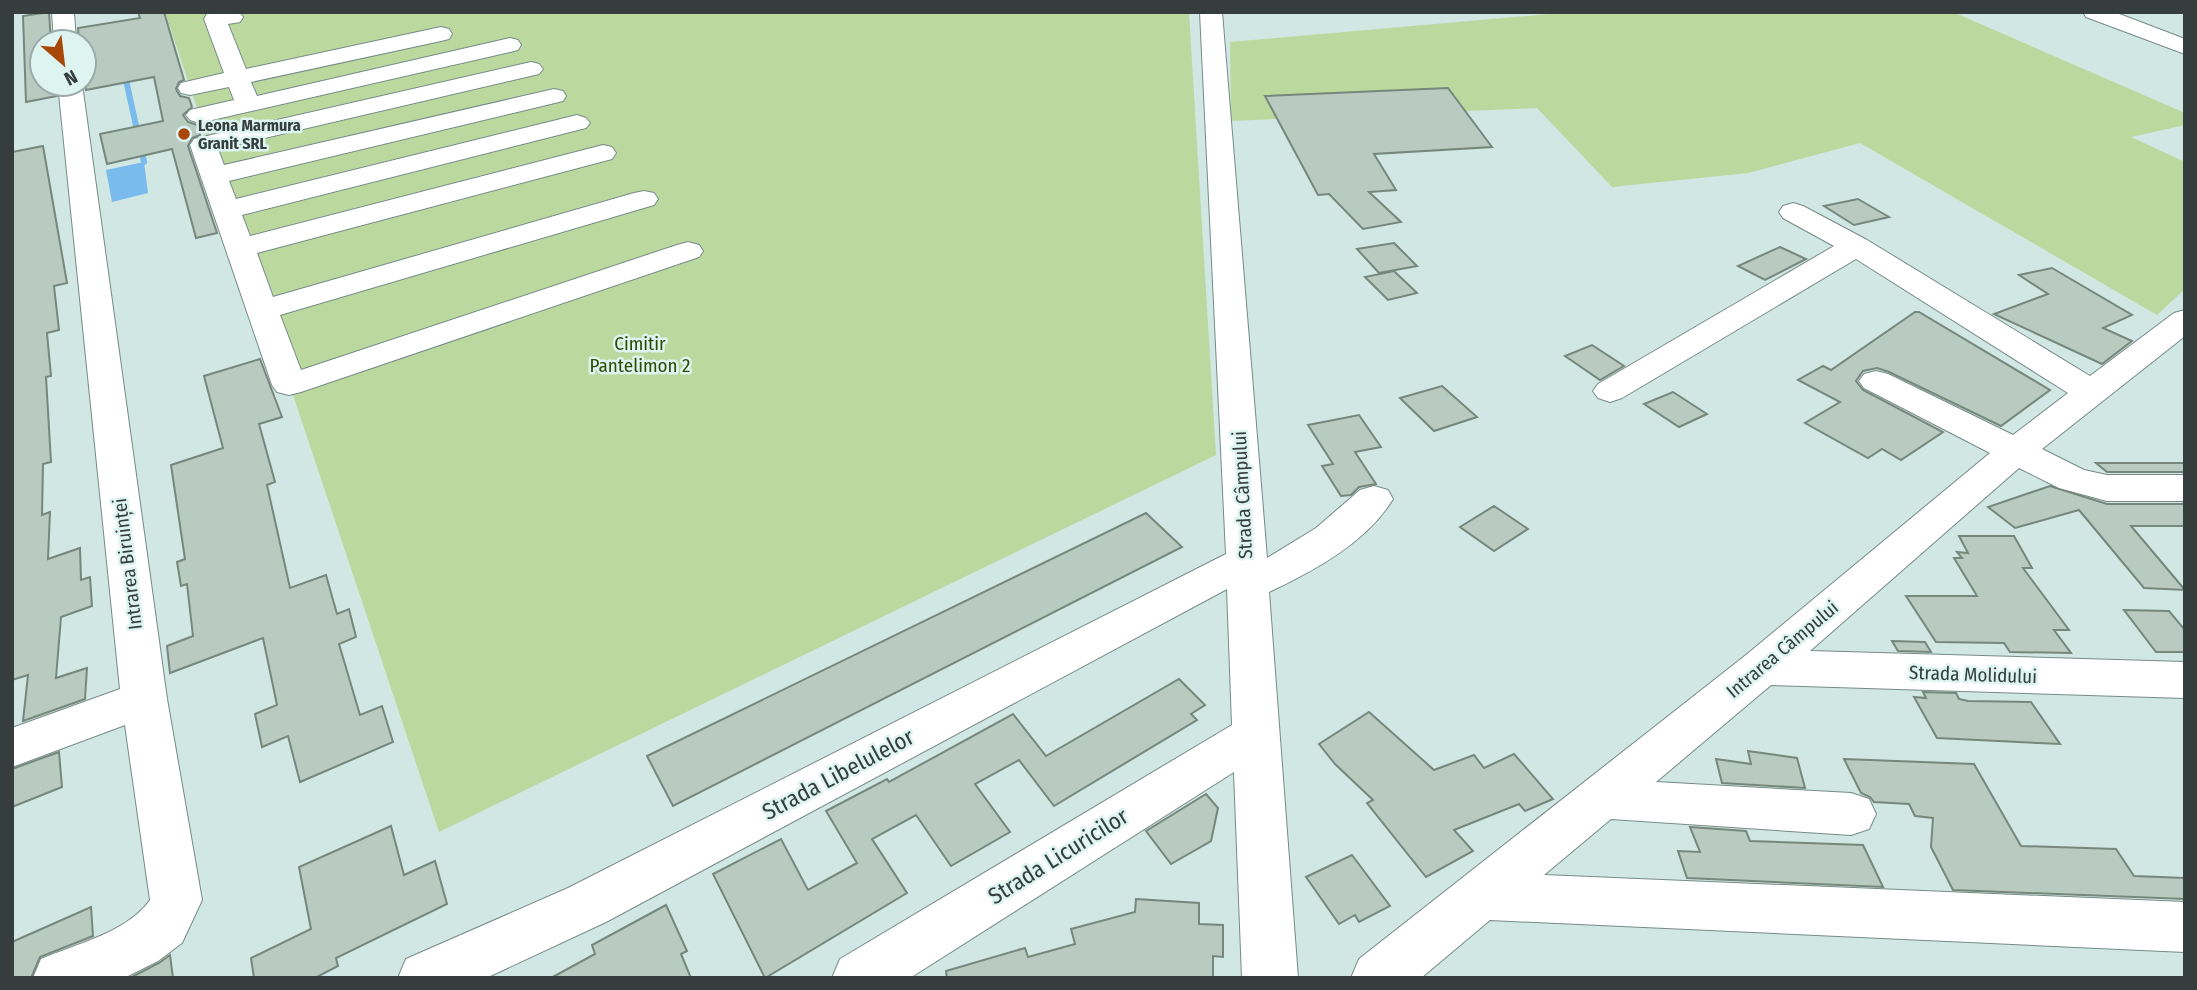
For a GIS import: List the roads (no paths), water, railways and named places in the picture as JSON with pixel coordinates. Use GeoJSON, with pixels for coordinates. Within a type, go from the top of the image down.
{"type":"FeatureCollection","features":[{"type":"Feature","properties":{"kind":"street","name":"Strada Câmpului"},"geometry":{"type":"LineString","coordinates":[[1211,12],[1270,978]]}},
{"type":"Feature","properties":{"kind":"street"},"geometry":{"type":"LineString","coordinates":[[2094,12],[2185,47]]}},
{"type":"Feature","properties":{"kind":"street"},"geometry":{"type":"LineString","coordinates":[[232,17],[215,19],[248,105]]}},
{"type":"Feature","properties":{"kind":"street"},"geometry":{"type":"LineString","coordinates":[[190,88],[464,29]]}},
{"type":"Feature","properties":{"kind":"street"},"geometry":{"type":"LineString","coordinates":[[199,115],[510,45]]}},
{"type":"Feature","properties":{"kind":"street"},"geometry":{"type":"LineString","coordinates":[[341,55],[372,106]]}},
{"type":"Feature","properties":{"kind":"street"},"geometry":{"type":"LineString","coordinates":[[531,69],[203,145],[289,385],[688,251]]}},
{"type":"Feature","properties":{"kind":"street"},"geometry":{"type":"LineString","coordinates":[[215,176],[554,96]]}},
{"type":"Feature","properties":{"kind":"street","name":"Intrarea Biruinței"},"geometry":{"type":"LineString","coordinates":[[61,978],[147,937],[171,915],[176,900],[144,699],[72,98]]}},
{"type":"Feature","properties":{"kind":"street"},"geometry":{"type":"LineString","coordinates":[[227,211],[577,123]]}},
{"type":"Feature","properties":{"kind":"street"},"geometry":{"type":"LineString","coordinates":[[240,248],[603,153]]}},
{"type":"Feature","properties":{"kind":"street"},"geometry":{"type":"LineString","coordinates":[[262,310],[644,200]]}},
{"type":"Feature","properties":{"kind":"street"},"geometry":{"type":"LineString","coordinates":[[1793,212],[1856,246],[2091,392]]}},
{"type":"Feature","properties":{"kind":"street"},"geometry":{"type":"LineString","coordinates":[[1610,391],[1856,246]]}},
{"type":"Feature","properties":{"kind":"street","name":"Intrarea Câmpului"},"geometry":{"type":"LineString","coordinates":[[1379,978],[1762,667],[2015,451],[2185,320]]}},
{"type":"Feature","properties":{"kind":"street"},"geometry":{"type":"LineString","coordinates":[[1876,381],[2015,451],[2092,485],[2185,488]]}},
{"type":"Feature","properties":{"kind":"street","name":"Strada Libelulelor"},"geometry":{"type":"LineString","coordinates":[[426,978],[587,905],[1247,572],[1315,552],[1348,526],[1374,499]]}},
{"type":"Feature","properties":{"kind":"street","name":"Strada Molidului"},"geometry":{"type":"LineString","coordinates":[[1762,667],[2185,680]]}},
{"type":"Feature","properties":{"kind":"street"},"geometry":{"type":"LineString","coordinates":[[12,748],[144,699]]}},
{"type":"Feature","properties":{"kind":"street","name":"Strada Licuricilor"},"geometry":{"type":"LineString","coordinates":[[860,978],[1256,734]]}},
{"type":"Feature","properties":{"kind":"street"},"geometry":{"type":"LineString","coordinates":[[1600,797],[1851,814]]}},
{"type":"Feature","properties":{"kind":"street"},"geometry":{"type":"LineString","coordinates":[[1480,896],[2185,927]]}},
{"type":"Feature","properties":{"kind":"water"},"geometry":{"type":"Polygon","coordinates":[[[144,162],[148,193],[112,202],[106,170],[144,162]]]}},
{"type":"Feature","properties":{"kind":"waterway"},"geometry":{"type":"LineString","coordinates":[[124,71],[144,162]]}},
{"type":"Feature","properties":{"kind":"place","name":"Leona Marmura Granit SRL"},"geometry":{"type":"Point","coordinates":[184,134]}},
{"type":"Feature","properties":{"kind":"park label","name":"Cimitir Pantelimon 2"},"geometry":{"type":"Point","coordinates":[640,354]}}]}
